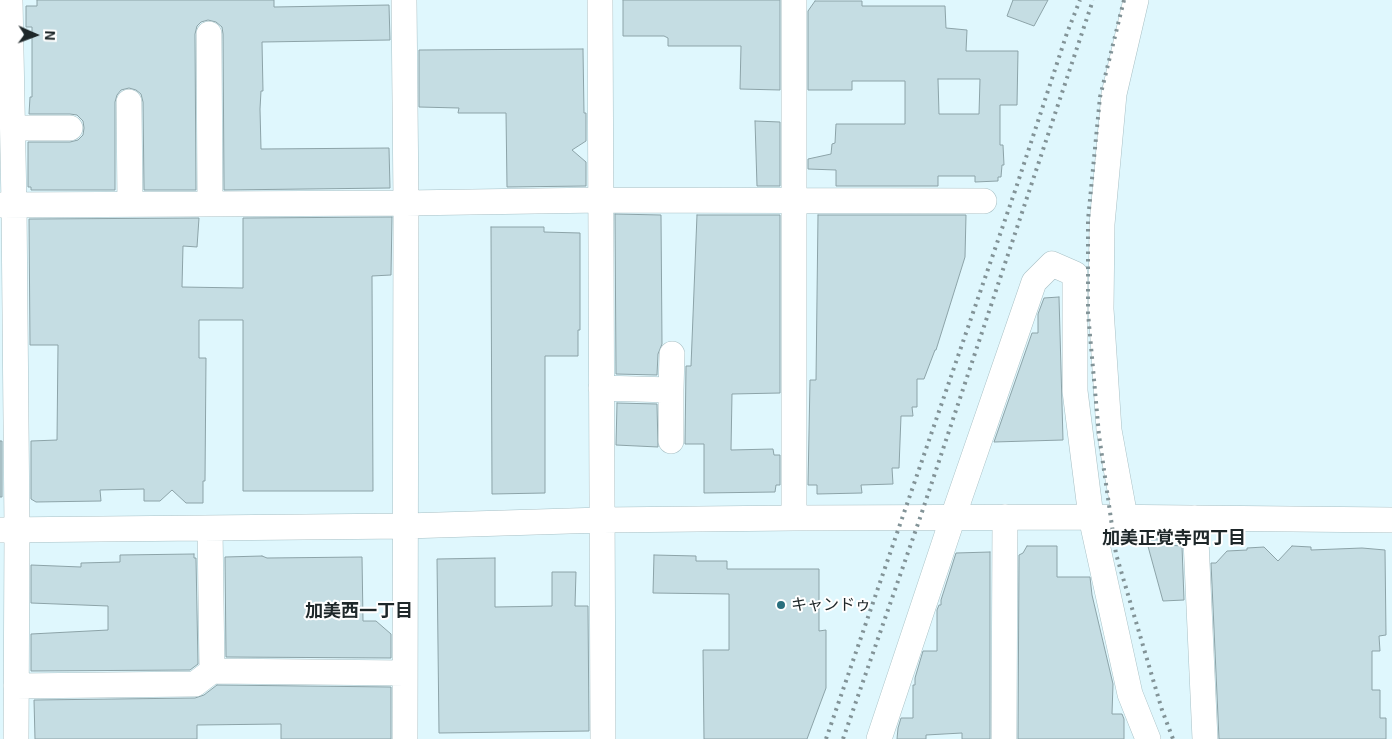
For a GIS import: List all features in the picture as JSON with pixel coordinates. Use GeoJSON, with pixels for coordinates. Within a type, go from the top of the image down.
{"type":"FeatureCollection","features":[{"type":"Feature","properties":{"kind":"street"},"geometry":{"type":"LineString","coordinates":[[10,0],[13,128],[7,205],[8,530],[16,686],[16,739]]}},
{"type":"Feature","properties":{"kind":"street"},"geometry":{"type":"LineString","coordinates":[[404,0],[406,739]]}},
{"type":"Feature","properties":{"kind":"street"},"geometry":{"type":"LineString","coordinates":[[600,0],[603,739]]}},
{"type":"Feature","properties":{"kind":"street"},"geometry":{"type":"LineString","coordinates":[[794,0],[794,518]]}},
{"type":"Feature","properties":{"kind":"street"},"geometry":{"type":"LineString","coordinates":[[1125,518],[1109,430],[1101,309],[1102,224],[1114,94],[1136,0]]}},
{"type":"Feature","properties":{"kind":"street"},"geometry":{"type":"LineString","coordinates":[[209,34],[210,204]]}},
{"type":"Feature","properties":{"kind":"street"},"geometry":{"type":"LineString","coordinates":[[129,102],[130,204]]}},
{"type":"Feature","properties":{"kind":"street"},"geometry":{"type":"LineString","coordinates":[[13,128],[70,128]]}},
{"type":"Feature","properties":{"kind":"street"},"geometry":{"type":"LineString","coordinates":[[7,205],[601,200],[984,201]]}},
{"type":"Feature","properties":{"kind":"street"},"geometry":{"type":"LineString","coordinates":[[879,739],[1034,282],[1052,264],[1074,274],[1075,391],[1091,517],[1130,694],[1148,739]]}},
{"type":"Feature","properties":{"kind":"street"},"geometry":{"type":"LineString","coordinates":[[671,441],[672,354]]}},
{"type":"Feature","properties":{"kind":"street"},"geometry":{"type":"LineString","coordinates":[[601,388],[671,390]]}},
{"type":"Feature","properties":{"kind":"street"},"geometry":{"type":"LineString","coordinates":[[1004,739],[1005,517]]}},
{"type":"Feature","properties":{"kind":"street"},"geometry":{"type":"LineString","coordinates":[[8,530],[406,526],[602,520],[794,518],[1091,517],[1392,520]]}},
{"type":"Feature","properties":{"kind":"street"},"geometry":{"type":"LineString","coordinates":[[1194,518],[1205,739]]}},
{"type":"Feature","properties":{"kind":"street"},"geometry":{"type":"LineString","coordinates":[[210,528],[212,671]]}},
{"type":"Feature","properties":{"kind":"street"},"geometry":{"type":"LineString","coordinates":[[16,686],[195,684],[212,671],[405,673]]}},
{"type":"Feature","properties":{"kind":"building"},"geometry":{"type":"Polygon","coordinates":[[[37,0],[274,0],[274,7],[389,5],[390,40],[262,42],[263,91],[261,91],[260,109],[261,149],[389,148],[390,188],[224,190],[223,34],[222,27],[216,22],[208,20],[201,22],[197,26],[195,34],[196,190],[144,190],[143,102],[141,94],[129,88],[121,90],[115,102],[115,190],[31,190],[31,187],[28,187],[28,142],[70,142],[78,140],[83,135],[84,128],[83,121],[77,115],[29,114],[30,97],[32,97],[32,27],[26,27],[26,6],[37,6],[37,0]]]}},
{"type":"Feature","properties":{"kind":"building"},"geometry":{"type":"Polygon","coordinates":[[[623,0],[780,0],[780,90],[740,89],[741,46],[668,46],[668,38],[664,36],[623,36],[623,0]]]}},
{"type":"Feature","properties":{"kind":"building"},"geometry":{"type":"Polygon","coordinates":[[[1013,0],[1048,0],[1034,26],[1007,16],[1013,0]]]}},
{"type":"Feature","properties":{"kind":"building"},"geometry":{"type":"Polygon","coordinates":[[[815,1],[862,1],[862,6],[945,6],[946,28],[967,30],[966,51],[1018,51],[1017,105],[1000,105],[1000,145],[1003,145],[1004,165],[1002,165],[1001,177],[998,177],[998,181],[975,182],[975,176],[938,176],[938,186],[836,186],[836,170],[808,169],[808,159],[831,154],[832,144],[835,143],[836,124],[905,124],[905,81],[852,81],[852,90],[808,90],[808,11],[815,1]],[[938,79],[939,114],[979,114],[980,79],[938,79]]]}},
{"type":"Feature","properties":{"kind":"building"},"geometry":{"type":"Polygon","coordinates":[[[583,49],[586,141],[572,150],[586,162],[586,186],[507,187],[506,113],[458,113],[459,108],[419,107],[419,50],[583,49]]]}},
{"type":"Feature","properties":{"kind":"building"},"geometry":{"type":"Polygon","coordinates":[[[755,121],[780,122],[780,186],[757,186],[755,121]]]}},
{"type":"Feature","properties":{"kind":"building"},"geometry":{"type":"Polygon","coordinates":[[[615,214],[661,215],[662,344],[658,354],[657,375],[616,374],[615,214]]]}},
{"type":"Feature","properties":{"kind":"building"},"geometry":{"type":"Polygon","coordinates":[[[697,215],[780,215],[780,393],[732,394],[731,450],[773,449],[774,455],[780,455],[780,485],[776,485],[775,492],[704,493],[704,444],[685,444],[686,366],[691,366],[697,215]]]}},
{"type":"Feature","properties":{"kind":"building"},"geometry":{"type":"Polygon","coordinates":[[[818,215],[966,215],[965,257],[936,350],[924,379],[917,379],[917,407],[912,407],[913,416],[901,416],[899,468],[892,468],[893,484],[861,485],[862,493],[817,494],[817,485],[808,485],[810,380],[816,380],[818,215]]]}},
{"type":"Feature","properties":{"kind":"building"},"geometry":{"type":"Polygon","coordinates":[[[392,217],[391,275],[372,276],[373,491],[243,491],[243,320],[199,320],[199,358],[206,358],[205,481],[203,481],[203,503],[186,503],[172,490],[160,501],[144,501],[144,489],[100,490],[101,501],[36,502],[31,499],[31,441],[57,440],[58,345],[30,345],[29,219],[199,218],[197,247],[183,246],[182,287],[243,288],[243,218],[392,217]]]}},
{"type":"Feature","properties":{"kind":"building"},"geometry":{"type":"Polygon","coordinates":[[[491,227],[544,227],[544,232],[580,233],[580,330],[578,330],[578,356],[545,356],[545,493],[492,494],[491,227]]]}},
{"type":"Feature","properties":{"kind":"building"},"geometry":{"type":"Polygon","coordinates":[[[1059,297],[1063,440],[994,442],[1032,333],[1038,333],[1038,314],[1044,298],[1059,297]]]}},
{"type":"Feature","properties":{"kind":"building"},"geometry":{"type":"Polygon","coordinates":[[[617,403],[657,404],[658,447],[616,445],[617,403]]]}},
{"type":"Feature","properties":{"kind":"building"},"geometry":{"type":"Polygon","coordinates":[[[0,441],[2,441],[2,497],[0,497],[0,441]]]}},
{"type":"Feature","properties":{"kind":"building"},"geometry":{"type":"Polygon","coordinates":[[[1146,539],[1167,539],[1167,545],[1182,546],[1184,600],[1163,601],[1146,539]]]}},
{"type":"Feature","properties":{"kind":"building"},"geometry":{"type":"Polygon","coordinates":[[[1027,546],[1057,546],[1057,577],[1090,577],[1092,595],[1113,684],[1112,714],[1122,714],[1124,719],[1124,739],[1018,739],[1019,555],[1023,553],[1027,546]]]}},
{"type":"Feature","properties":{"kind":"building"},"geometry":{"type":"Polygon","coordinates":[[[1292,546],[1311,547],[1311,550],[1362,548],[1385,550],[1386,635],[1379,636],[1380,651],[1372,651],[1372,690],[1380,690],[1380,718],[1386,718],[1386,739],[1219,739],[1211,563],[1216,563],[1227,551],[1264,547],[1278,561],[1292,546]]]}},
{"type":"Feature","properties":{"kind":"building"},"geometry":{"type":"Polygon","coordinates":[[[990,552],[990,739],[962,739],[962,733],[926,735],[926,739],[897,739],[901,718],[913,718],[913,685],[915,685],[915,678],[923,651],[937,651],[937,610],[939,605],[941,605],[956,553],[990,552]]]}},
{"type":"Feature","properties":{"kind":"building"},"geometry":{"type":"Polygon","coordinates":[[[194,554],[194,558],[196,558],[198,664],[190,670],[31,671],[31,634],[108,630],[108,606],[31,603],[31,565],[81,567],[81,563],[120,562],[120,555],[194,554]]]}},
{"type":"Feature","properties":{"kind":"building"},"geometry":{"type":"Polygon","coordinates":[[[654,555],[696,556],[696,561],[727,561],[727,569],[819,569],[819,631],[826,630],[826,688],[807,739],[704,739],[703,650],[729,650],[729,594],[653,593],[654,555]]]}},
{"type":"Feature","properties":{"kind":"building"},"geometry":{"type":"Polygon","coordinates":[[[262,556],[267,558],[362,557],[363,621],[376,621],[391,634],[391,658],[226,657],[225,557],[262,556]]]}},
{"type":"Feature","properties":{"kind":"building"},"geometry":{"type":"Polygon","coordinates":[[[495,558],[495,607],[552,606],[552,572],[576,572],[575,606],[588,606],[589,731],[439,733],[437,559],[495,558]]]}},
{"type":"Feature","properties":{"kind":"building"},"geometry":{"type":"Polygon","coordinates":[[[217,685],[391,687],[391,739],[281,739],[281,724],[197,725],[197,739],[35,739],[34,700],[195,698],[204,695],[217,685]]]}},
{"type":"Feature","properties":{"kind":"railway"},"geometry":{"type":"LineString","coordinates":[[826,739],[1016,188],[1067,33],[1080,0]]}},
{"type":"Feature","properties":{"kind":"railway"},"geometry":{"type":"LineString","coordinates":[[843,739],[920,518],[1093,0]]}},
{"type":"Feature","properties":{"kind":"railway"},"geometry":{"type":"LineString","coordinates":[[1124,0],[1100,97],[1088,220],[1088,313],[1099,435],[1116,554],[1162,710],[1173,739]]}},
{"type":"Feature","properties":{"kind":"place","name":"キャンドゥ"},"geometry":{"type":"Point","coordinates":[781,605]}},
{"type":"Feature","properties":{"kind":"district","name":"加美正覚寺四丁目"},"geometry":{"type":"Point","coordinates":[1174,538]}},
{"type":"Feature","properties":{"kind":"district","name":"加美西一丁目"},"geometry":{"type":"Point","coordinates":[359,611]}}]}
